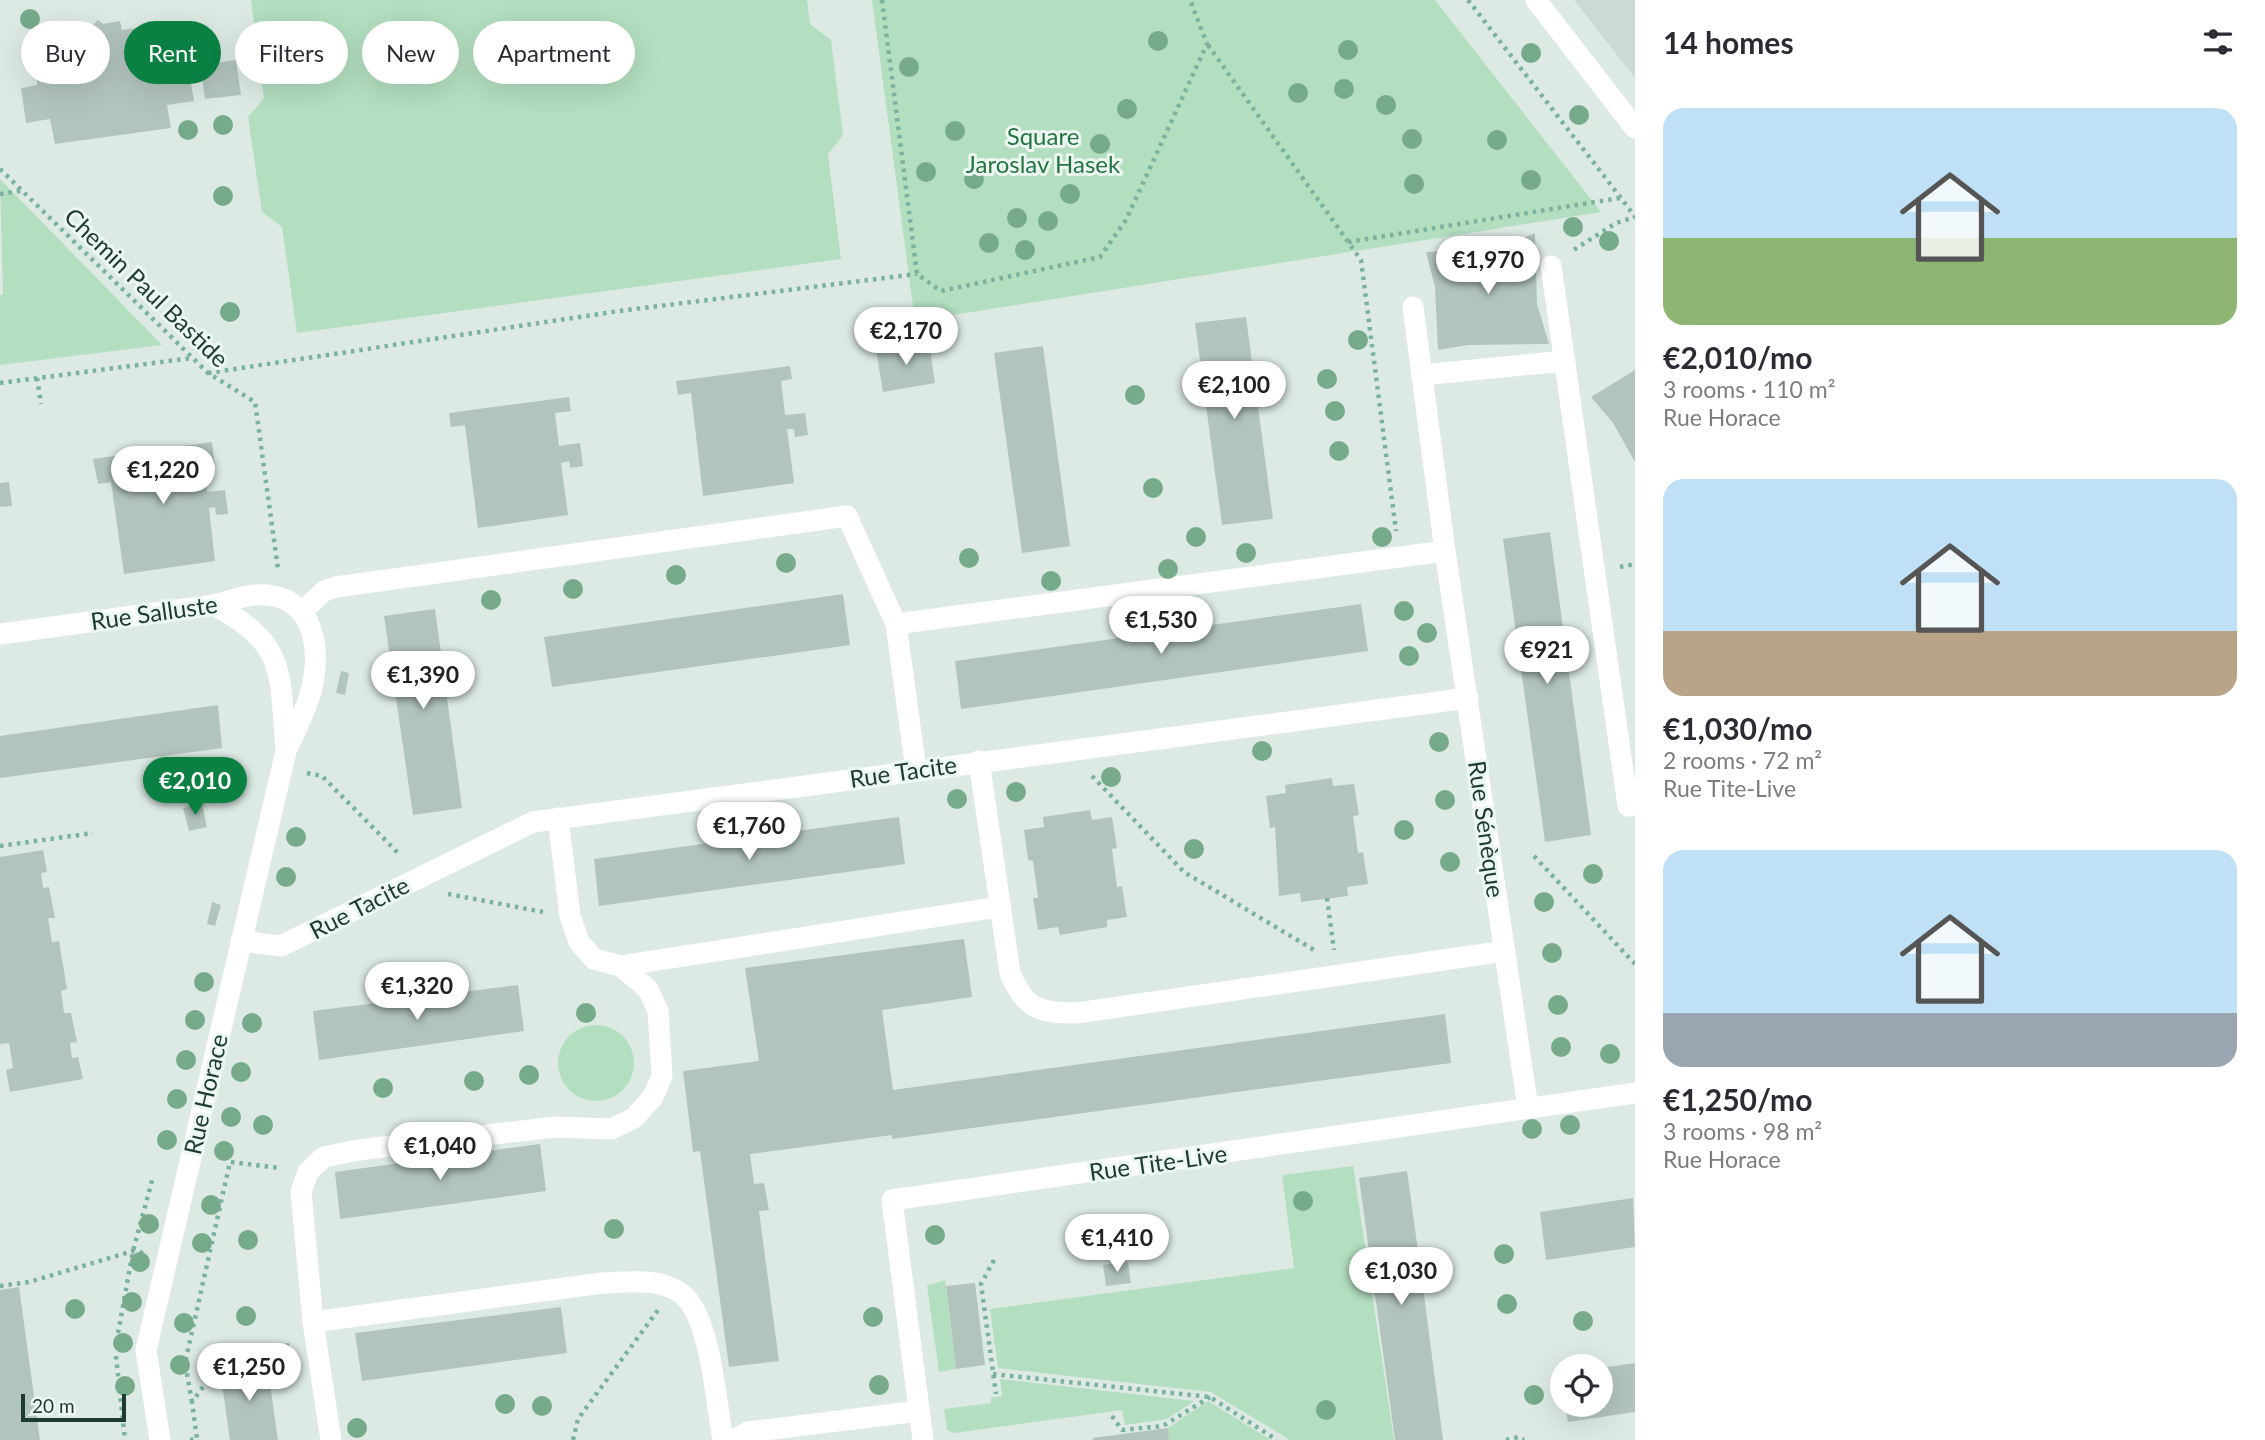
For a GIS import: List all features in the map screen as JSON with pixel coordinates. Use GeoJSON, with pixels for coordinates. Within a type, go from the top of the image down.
{"type":"FeatureCollection","features":[{"type":"Feature","properties":{"kind":"street"},"geometry":{"type":"LineString","coordinates":[[1535,0],[1635,128]]}},
{"type":"Feature","properties":{"kind":"street"},"geometry":{"type":"LineString","coordinates":[[1551,265],[1628,806],[1635,805]]}},
{"type":"Feature","properties":{"kind":"street","name":"Rue Sénèque"},"geometry":{"type":"LineString","coordinates":[[1413,307],[1445,551],[1528,1108]]}},
{"type":"Feature","properties":{"kind":"street"},"geometry":{"type":"LineString","coordinates":[[1422,375],[1565,361]]}},
{"type":"Feature","properties":{"kind":"street"},"geometry":{"type":"LineString","coordinates":[[303,611],[324,591],[336,587],[847,516],[896,624],[916,770]]}},
{"type":"Feature","properties":{"kind":"street"},"geometry":{"type":"LineString","coordinates":[[896,624],[1445,551]]}},
{"type":"Feature","properties":{"kind":"street","name":"Rue Salluste"},"geometry":{"type":"LineString","coordinates":[[0,634],[214,605],[248,596],[282,598],[303,611]]}},
{"type":"Feature","properties":{"kind":"street","name":"Rue Horace"},"geometry":{"type":"LineString","coordinates":[[214,605],[252,628],[267,644],[276,663],[280,682],[286,751]]}},
{"type":"Feature","properties":{"kind":"street","name":"Rue Horace"},"geometry":{"type":"LineString","coordinates":[[160,1440],[146,1349],[286,751],[313,682],[314,634],[303,611]]}},
{"type":"Feature","properties":{"kind":"street","name":"Rue Tacite"},"geometry":{"type":"LineString","coordinates":[[241,941],[281,946],[521,826],[558,818],[1468,698]]}},
{"type":"Feature","properties":{"kind":"street"},"geometry":{"type":"LineString","coordinates":[[979,761],[998,907],[1010,973],[1020,996],[1034,1007],[1054,1013],[1077,1013],[1505,951]]}},
{"type":"Feature","properties":{"kind":"street"},"geometry":{"type":"LineString","coordinates":[[331,1440],[315,1330],[302,1192],[308,1172],[324,1157],[359,1150],[555,1127],[611,1129],[634,1118],[653,1097],[662,1076],[658,1011],[648,989],[620,966],[594,958],[579,942],[570,916],[558,818]]}},
{"type":"Feature","properties":{"kind":"street"},"geometry":{"type":"LineString","coordinates":[[620,966],[998,907]]}},
{"type":"Feature","properties":{"kind":"street","name":"Rue Tite-Live"},"geometry":{"type":"LineString","coordinates":[[923,1440],[892,1200],[1635,1093]]}},
{"type":"Feature","properties":{"kind":"street"},"geometry":{"type":"LineString","coordinates":[[315,1330],[602,1283],[649,1282],[682,1294],[700,1319],[723,1440]]}},
{"type":"Feature","properties":{"kind":"street"},"geometry":{"type":"LineString","coordinates":[[733,1440],[748,1432],[919,1411]]}},
{"type":"Feature","properties":{"kind":"path"},"geometry":{"type":"LineString","coordinates":[[882,0],[917,274]]}},
{"type":"Feature","properties":{"kind":"path"},"geometry":{"type":"LineString","coordinates":[[1190,0],[1207,44],[1361,260],[1399,556]]}},
{"type":"Feature","properties":{"kind":"path"},"geometry":{"type":"LineString","coordinates":[[1468,0],[1635,217],[1616,223],[1551,265]]}},
{"type":"Feature","properties":{"kind":"path"},"geometry":{"type":"LineString","coordinates":[[208,373],[619,311],[917,274],[941,290],[1100,257],[1126,220],[1207,44]]}},
{"type":"Feature","properties":{"kind":"path","name":"Chemin Paul Bastide"},"geometry":{"type":"LineString","coordinates":[[0,169],[208,373],[255,402],[282,598]]}},
{"type":"Feature","properties":{"kind":"path"},"geometry":{"type":"LineString","coordinates":[[0,194],[22,191]]}},
{"type":"Feature","properties":{"kind":"path"},"geometry":{"type":"LineString","coordinates":[[1348,242],[1621,198]]}},
{"type":"Feature","properties":{"kind":"path"},"geometry":{"type":"LineString","coordinates":[[0,383],[192,358]]}},
{"type":"Feature","properties":{"kind":"path"},"geometry":{"type":"LineString","coordinates":[[37,378],[41,404]]}},
{"type":"Feature","properties":{"kind":"path"},"geometry":{"type":"LineString","coordinates":[[1067,750],[1184,872],[1325,957]]}},
{"type":"Feature","properties":{"kind":"path"},"geometry":{"type":"LineString","coordinates":[[0,846],[93,832]]}},
{"type":"Feature","properties":{"kind":"path"},"geometry":{"type":"LineString","coordinates":[[1534,856],[1635,964]]}},
{"type":"Feature","properties":{"kind":"path"},"geometry":{"type":"LineString","coordinates":[[1327,898],[1336,964]]}},
{"type":"Feature","properties":{"kind":"path"},"geometry":{"type":"LineString","coordinates":[[190,1440],[197,1440],[185,1363],[230,1162],[308,1172]]}},
{"type":"Feature","properties":{"kind":"path"},"geometry":{"type":"LineString","coordinates":[[0,1286],[29,1282],[133,1251],[167,1258]]}},
{"type":"Feature","properties":{"kind":"path"},"geometry":{"type":"LineString","coordinates":[[994,1260],[981,1284],[996,1394]]}},
{"type":"Feature","properties":{"kind":"path"},"geometry":{"type":"LineString","coordinates":[[573,1440],[578,1419],[672,1290]]}},
{"type":"Feature","properties":{"kind":"path"},"geometry":{"type":"LineString","coordinates":[[192,1402],[220,1362],[315,1330]]}},
{"type":"Feature","properties":{"kind":"path"},"geometry":{"type":"LineString","coordinates":[[993,1374],[1210,1396],[1277,1440]]}},
{"type":"Feature","properties":{"kind":"path"},"geometry":{"type":"LineString","coordinates":[[1112,1416],[1122,1430],[1163,1426],[1210,1396]]}},
{"type":"Feature","properties":{"kind":"path"},"geometry":{"type":"LineString","coordinates":[[1506,1440],[1519,1437],[1524,1440]]}},
{"type":"Feature","properties":{"kind":"shaded area"},"geometry":{"type":"Polygon","coordinates":[[[1574,0],[1635,0],[1635,78],[1574,0]]]}},
{"type":"Feature","properties":{"kind":"green space"},"geometry":{"type":"Polygon","coordinates":[[[251,0],[807,0],[810,24],[831,40],[843,135],[828,154],[841,259],[297,333],[282,227],[262,212],[248,117],[264,98],[262,84],[348,84],[348,21],[254,21],[251,0]]]}},
{"type":"Feature","properties":{"kind":"green space","name":"Square Jaroslav Hasek"},"geometry":{"type":"Polygon","coordinates":[[[872,0],[1435,0],[1601,212],[915,321],[872,0]]]}},
{"type":"Feature","properties":{"kind":"green space"},"geometry":{"type":"Polygon","coordinates":[[[0,179],[162,345],[0,365],[0,295],[3,294],[0,179]]]}},
{"type":"Feature","properties":{"kind":"green space"},"geometry":{"type":"Polygon","coordinates":[[[596,1025],[610,1028],[623,1036],[631,1049],[634,1063],[631,1077],[623,1090],[610,1098],[596,1101],[582,1098],[569,1090],[561,1077],[558,1063],[561,1049],[569,1036],[582,1028],[596,1025]]]}},
{"type":"Feature","properties":{"kind":"green space"},"geometry":{"type":"Polygon","coordinates":[[[1353,1166],[1394,1440],[1290,1440],[1211,1392],[998,1368],[990,1309],[1294,1268],[1282,1175],[1353,1166]]]}},
{"type":"Feature","properties":{"kind":"green space"},"geometry":{"type":"Polygon","coordinates":[[[945,1280],[956,1369],[939,1372],[927,1286],[945,1280]]]}},
{"type":"Feature","properties":{"kind":"green space"},"geometry":{"type":"Polygon","coordinates":[[[1000,1379],[1194,1401],[1167,1419],[1125,1425],[1122,1410],[954,1433],[947,1430],[944,1409],[991,1403],[991,1398],[1002,1396],[1000,1379]]]}},
{"type":"Feature","properties":{"kind":"green space"},"geometry":{"type":"Polygon","coordinates":[[[1208,1401],[1271,1440],[1169,1440],[1168,1428],[1208,1401]]]}},
{"type":"Feature","properties":{"kind":"building"},"geometry":{"type":"Polygon","coordinates":[[[120,21],[124,30],[124,84],[191,84],[194,101],[167,105],[171,128],[55,144],[50,119],[26,123],[21,88],[37,85],[110,84],[110,23],[120,21]]]}},
{"type":"Feature","properties":{"kind":"building"},"geometry":{"type":"Polygon","coordinates":[[[235,60],[235,84],[239,84],[241,95],[205,99],[203,84],[221,84],[221,62],[235,60]]]}},
{"type":"Feature","properties":{"kind":"building"},"geometry":{"type":"Polygon","coordinates":[[[1535,233],[1537,304],[1549,344],[1468,345],[1438,350],[1435,287],[1426,252],[1499,248],[1535,233]]]}},
{"type":"Feature","properties":{"kind":"building"},"geometry":{"type":"Polygon","coordinates":[[[1246,317],[1273,519],[1222,525],[1195,323],[1246,317]]]}},
{"type":"Feature","properties":{"kind":"building"},"geometry":{"type":"Polygon","coordinates":[[[929,343],[935,383],[883,392],[876,350],[929,343]]]}},
{"type":"Feature","properties":{"kind":"building"},"geometry":{"type":"Polygon","coordinates":[[[1043,346],[1070,546],[1022,553],[994,353],[1043,346]]]}},
{"type":"Feature","properties":{"kind":"building"},"geometry":{"type":"Polygon","coordinates":[[[790,366],[792,379],[781,381],[785,415],[805,413],[808,435],[795,437],[794,429],[787,429],[794,483],[703,496],[691,393],[678,395],[676,381],[790,366]]]}},
{"type":"Feature","properties":{"kind":"building"},"geometry":{"type":"Polygon","coordinates":[[[1635,370],[1635,462],[1613,423],[1591,397],[1635,370]]]}},
{"type":"Feature","properties":{"kind":"building"},"geometry":{"type":"Polygon","coordinates":[[[569,397],[571,411],[555,413],[559,446],[580,443],[583,466],[570,468],[569,461],[561,463],[568,515],[478,528],[465,425],[451,427],[449,413],[569,397]]]}},
{"type":"Feature","properties":{"kind":"building"},"geometry":{"type":"Polygon","coordinates":[[[212,442],[215,465],[204,468],[207,492],[225,490],[228,514],[216,515],[215,507],[209,508],[215,561],[124,574],[111,482],[98,484],[93,459],[212,442]]]}},
{"type":"Feature","properties":{"kind":"building"},"geometry":{"type":"Polygon","coordinates":[[[9,482],[12,506],[0,507],[0,483],[9,482]]]}},
{"type":"Feature","properties":{"kind":"building"},"geometry":{"type":"Polygon","coordinates":[[[1550,532],[1591,835],[1545,842],[1503,539],[1550,532]]]}},
{"type":"Feature","properties":{"kind":"building"},"geometry":{"type":"Polygon","coordinates":[[[843,594],[850,645],[552,687],[544,637],[843,594]]]}},
{"type":"Feature","properties":{"kind":"building"},"geometry":{"type":"Polygon","coordinates":[[[1361,604],[1368,651],[961,709],[955,661],[1361,604]]]}},
{"type":"Feature","properties":{"kind":"building"},"geometry":{"type":"Polygon","coordinates":[[[435,609],[462,808],[413,815],[384,616],[435,609]]]}},
{"type":"Feature","properties":{"kind":"building"},"geometry":{"type":"Polygon","coordinates":[[[341,671],[349,673],[345,695],[336,693],[341,671]]]}},
{"type":"Feature","properties":{"kind":"building"},"geometry":{"type":"Polygon","coordinates":[[[218,705],[222,748],[0,778],[0,736],[218,705]]]}},
{"type":"Feature","properties":{"kind":"building"},"geometry":{"type":"Polygon","coordinates":[[[1332,778],[1333,786],[1354,784],[1359,815],[1353,816],[1358,853],[1363,852],[1368,884],[1347,887],[1348,896],[1301,902],[1300,893],[1279,896],[1275,827],[1270,828],[1266,796],[1286,793],[1285,785],[1332,778]]]}},
{"type":"Feature","properties":{"kind":"building"},"geometry":{"type":"Polygon","coordinates":[[[202,804],[207,827],[189,831],[183,808],[202,804]]]}},
{"type":"Feature","properties":{"kind":"building"},"geometry":{"type":"Polygon","coordinates":[[[1090,810],[1092,820],[1112,817],[1117,848],[1112,849],[1117,887],[1122,886],[1127,917],[1107,920],[1107,927],[1060,935],[1058,927],[1038,930],[1033,898],[1038,898],[1033,861],[1028,860],[1024,830],[1044,827],[1043,817],[1090,810]]]}},
{"type":"Feature","properties":{"kind":"building"},"geometry":{"type":"Polygon","coordinates":[[[899,817],[905,864],[599,906],[594,859],[899,817]]]}},
{"type":"Feature","properties":{"kind":"building"},"geometry":{"type":"Polygon","coordinates":[[[43,850],[47,872],[41,873],[43,888],[49,887],[55,918],[48,918],[52,942],[59,941],[67,989],[61,991],[64,1013],[71,1013],[77,1042],[70,1043],[72,1058],[78,1057],[83,1079],[10,1092],[6,1070],[13,1068],[9,1043],[0,1044],[0,857],[43,850]]]}},
{"type":"Feature","properties":{"kind":"building"},"geometry":{"type":"Polygon","coordinates":[[[212,902],[221,905],[215,926],[207,924],[212,902]]]}},
{"type":"Feature","properties":{"kind":"building"},"geometry":{"type":"Polygon","coordinates":[[[964,939],[972,997],[882,1010],[893,1090],[1445,1014],[1451,1063],[892,1139],[892,1135],[750,1154],[754,1184],[764,1183],[769,1210],[759,1211],[779,1361],[729,1367],[700,1151],[693,1152],[683,1071],[759,1061],[745,968],[964,939]]]}},
{"type":"Feature","properties":{"kind":"building"},"geometry":{"type":"Polygon","coordinates":[[[518,985],[524,1031],[319,1060],[313,1011],[518,985]]]}},
{"type":"Feature","properties":{"kind":"building"},"geometry":{"type":"Polygon","coordinates":[[[540,1144],[546,1191],[340,1219],[335,1172],[540,1144]]]}},
{"type":"Feature","properties":{"kind":"building"},"geometry":{"type":"Polygon","coordinates":[[[1407,1171],[1443,1440],[1395,1440],[1359,1178],[1407,1171]]]}},
{"type":"Feature","properties":{"kind":"building"},"geometry":{"type":"Polygon","coordinates":[[[1633,1198],[1635,1247],[1546,1260],[1540,1212],[1633,1198]]]}},
{"type":"Feature","properties":{"kind":"building"},"geometry":{"type":"Polygon","coordinates":[[[1128,1262],[1131,1283],[1106,1286],[1103,1265],[1128,1262]]]}},
{"type":"Feature","properties":{"kind":"building"},"geometry":{"type":"Polygon","coordinates":[[[975,1283],[985,1365],[956,1369],[946,1286],[975,1283]]]}},
{"type":"Feature","properties":{"kind":"building"},"geometry":{"type":"Polygon","coordinates":[[[19,1287],[40,1440],[0,1440],[0,1290],[19,1287]]]}},
{"type":"Feature","properties":{"kind":"building"},"geometry":{"type":"Polygon","coordinates":[[[561,1307],[567,1353],[362,1381],[355,1333],[561,1307]]]}},
{"type":"Feature","properties":{"kind":"building"},"geometry":{"type":"Polygon","coordinates":[[[267,1363],[278,1440],[230,1440],[220,1369],[267,1363]]]}},
{"type":"Feature","properties":{"kind":"building"},"geometry":{"type":"Polygon","coordinates":[[[1635,1363],[1635,1412],[1613,1415],[1613,1366],[1635,1363]]]}},
{"type":"Feature","properties":{"kind":"building"},"geometry":{"type":"Polygon","coordinates":[[[1567,1417],[1602,1417],[1568,1422],[1567,1417]]]}},
{"type":"Feature","properties":{"kind":"building"},"geometry":{"type":"Polygon","coordinates":[[[1168,1428],[1169,1440],[1092,1438],[1168,1428]]]}}]}
